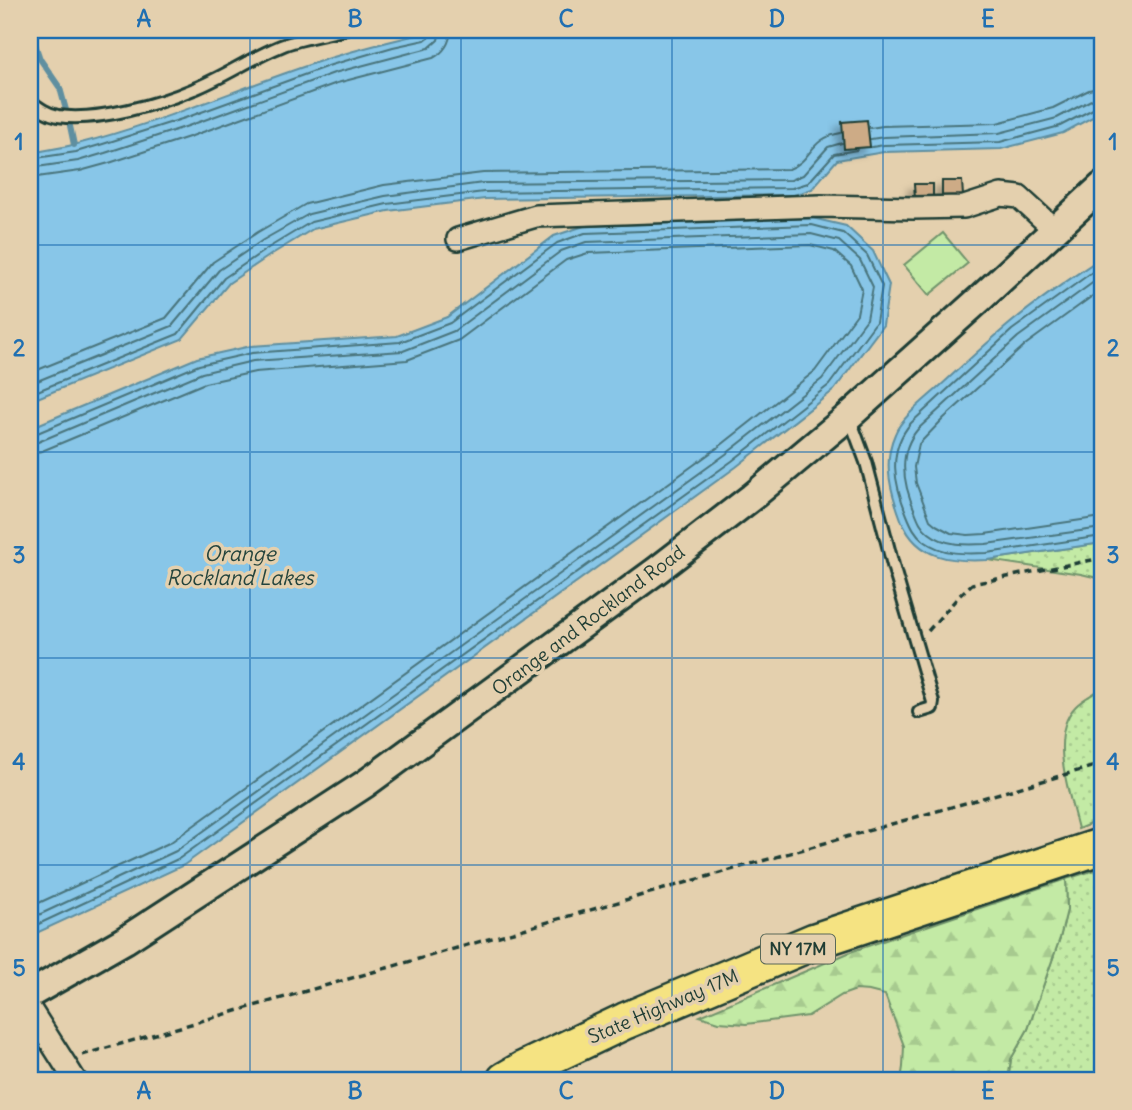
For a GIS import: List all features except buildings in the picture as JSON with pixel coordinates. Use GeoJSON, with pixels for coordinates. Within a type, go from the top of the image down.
{"type":"FeatureCollection","features":[{"type":"Feature","properties":{"kind":"main road","name":"State Highway 17M"},"geometry":{"type":"LineString","coordinates":[[505,1080],[625,1021],[815,941],[1102,846]]}},
{"type":"Feature","properties":{"kind":"street","name":"Orange and Rockland Road"},"geometry":{"type":"LineString","coordinates":[[30,994],[125,940],[365,785],[666,562],[752,497],[849,416],[1102,186]]}},
{"type":"Feature","properties":{"kind":"street"},"geometry":{"type":"LineString","coordinates":[[458,239],[536,216],[820,206],[964,207],[1001,195],[1019,197],[1055,230]]}},
{"type":"Feature","properties":{"kind":"street"},"geometry":{"type":"LineString","coordinates":[[30,1009],[75,1080]]}},
{"type":"Feature","properties":{"kind":"lane"},"geometry":{"type":"LineString","coordinates":[[30,101],[44,111],[59,116],[79,117],[120,112],[194,89],[282,45],[343,30]]}},
{"type":"Feature","properties":{"kind":"lane"},"geometry":{"type":"LineString","coordinates":[[849,416],[866,462],[933,702],[932,708],[919,712]]}},
{"type":"Feature","properties":{"kind":"path"},"geometry":{"type":"LineString","coordinates":[[916,645],[972,584],[1102,558]]}},
{"type":"Feature","properties":{"kind":"path"},"geometry":{"type":"LineString","coordinates":[[30,1069],[1102,764]]}},
{"type":"Feature","properties":{"kind":"green space"},"geometry":{"type":"Polygon","coordinates":[[[943,233],[968,263],[929,295],[904,265],[943,233]]]}},
{"type":"Feature","properties":{"kind":"green space"},"geometry":{"type":"Polygon","coordinates":[[[1102,543],[1102,579],[988,560],[1102,543]]]}},
{"type":"Feature","properties":{"kind":"green space"},"geometry":{"type":"Polygon","coordinates":[[[1102,688],[1102,819],[1078,829],[1063,766],[1063,734],[1067,719],[1075,707],[1102,688]]]}},
{"type":"Feature","properties":{"kind":"green space"},"geometry":{"type":"Polygon","coordinates":[[[1102,868],[1102,1080],[1008,1080],[1011,1059],[1028,1029],[1060,938],[1067,910],[1066,879],[1102,868]]]}},
{"type":"Feature","properties":{"kind":"green space"},"geometry":{"type":"Polygon","coordinates":[[[1066,879],[1067,910],[1060,938],[1028,1029],[1011,1059],[1008,1080],[901,1080],[904,1046],[885,995],[869,991],[856,990],[842,995],[808,1016],[746,1024],[719,1022],[700,1016],[853,951],[1066,879]]]}},
{"type":"Feature","properties":{"kind":"water"},"geometry":{"type":"Polygon","coordinates":[[[439,30],[1102,30],[1102,112],[1063,133],[1001,149],[884,152],[837,160],[812,189],[794,195],[485,199],[388,211],[313,229],[229,283],[182,339],[30,401],[30,153],[109,135],[330,58],[439,30]]]}},
{"type":"Feature","properties":{"kind":"water","name":"Orange Rockland Lakes"},"geometry":{"type":"Polygon","coordinates":[[[812,218],[846,226],[873,251],[889,285],[883,325],[834,390],[736,467],[184,865],[30,936],[30,428],[197,358],[251,346],[397,336],[447,317],[554,236],[584,226],[812,218]]]}},
{"type":"Feature","properties":{"kind":"water"},"geometry":{"type":"Polygon","coordinates":[[[1102,257],[1102,543],[988,560],[949,559],[926,551],[909,534],[894,500],[889,456],[898,428],[914,409],[1007,326],[1102,257]]]}},
{"type":"Feature","properties":{"kind":"waterway"},"geometry":{"type":"LineString","coordinates":[[30,30],[40,59],[60,88],[66,110]]}},
{"type":"Feature","properties":{"kind":"waterway"},"geometry":{"type":"LineString","coordinates":[[70,126],[74,145]]}}]}
